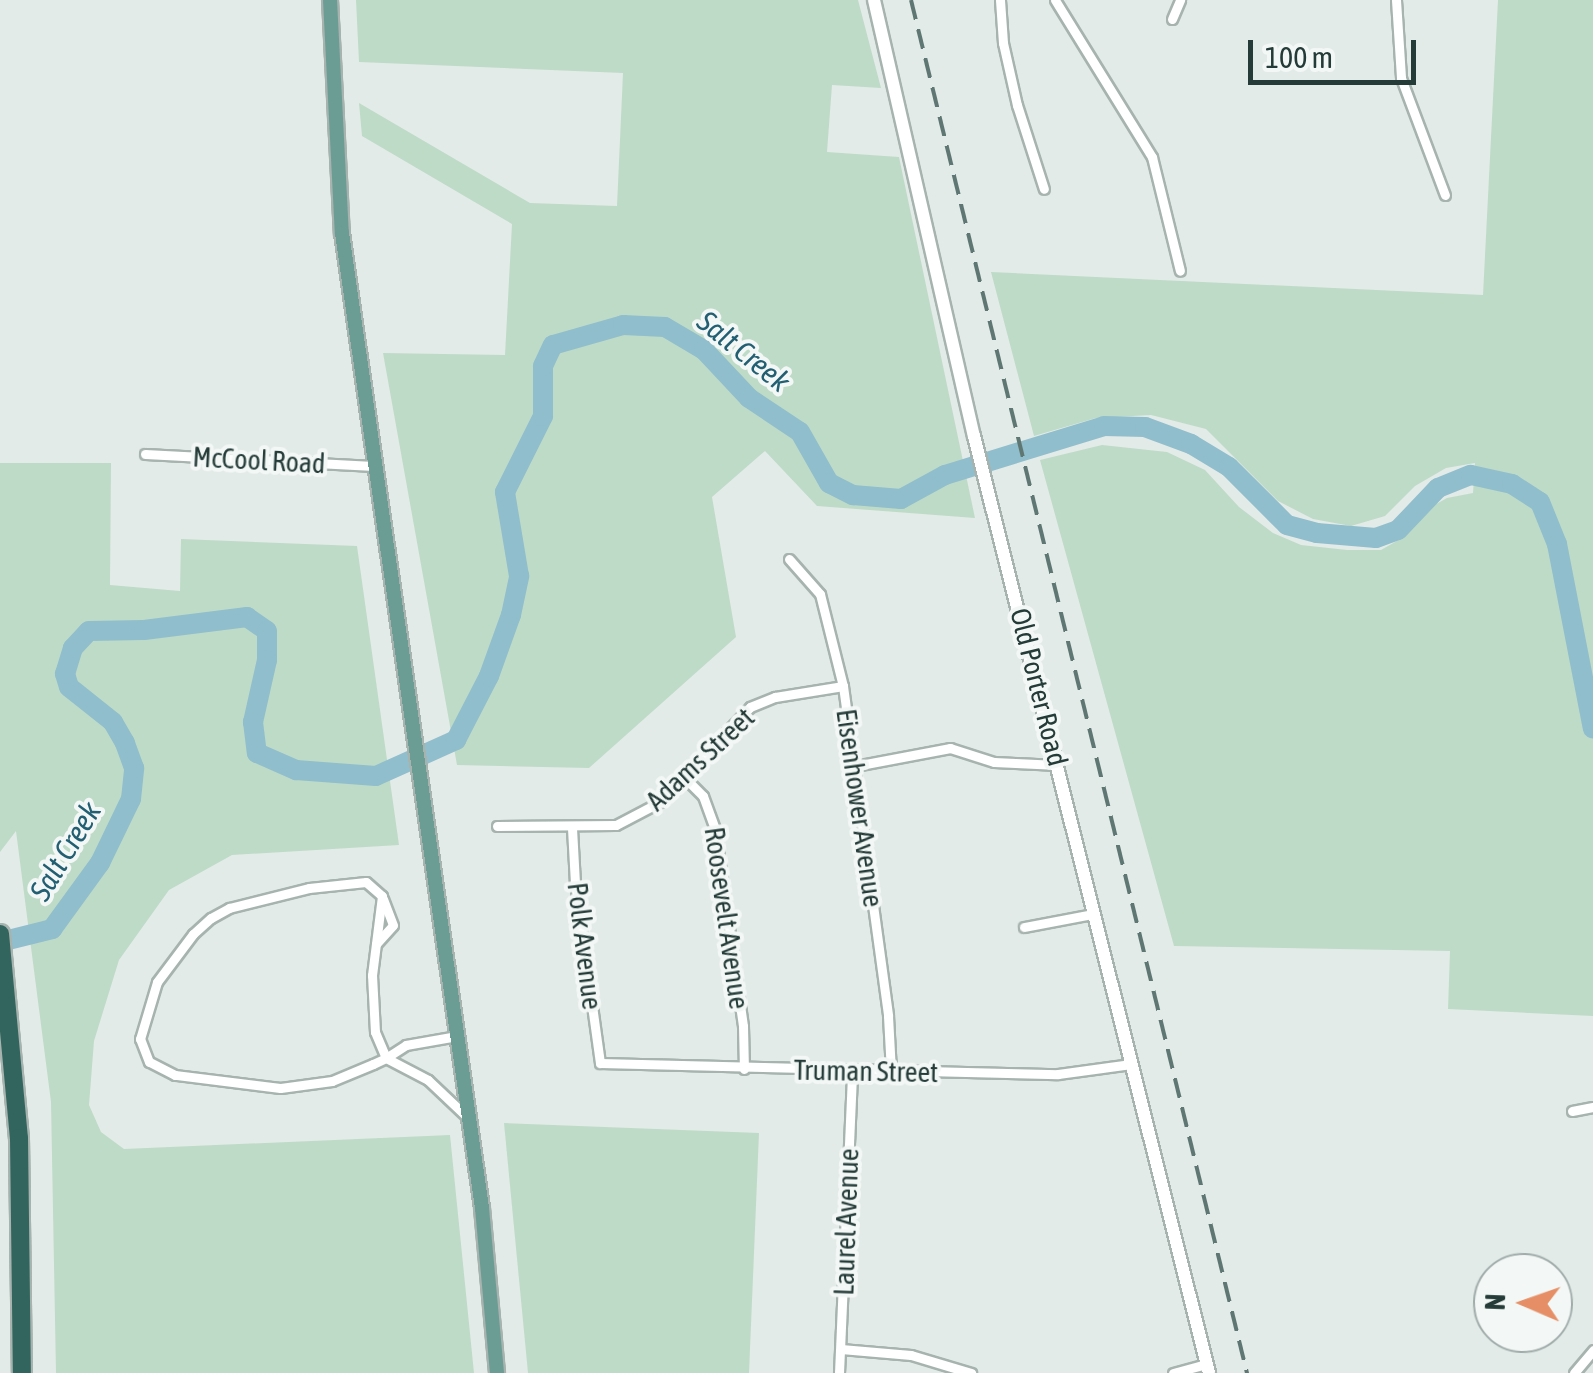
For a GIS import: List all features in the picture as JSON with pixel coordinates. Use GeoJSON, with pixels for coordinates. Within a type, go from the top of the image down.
{"type":"FeatureCollection","features":[{"type":"Feature","properties":{"kind":"highway"},"geometry":{"type":"LineString","coordinates":[[0,934],[19,1138],[22,1373]]}},
{"type":"Feature","properties":{"kind":"main road"},"geometry":{"type":"LineString","coordinates":[[330,0],[342,232],[482,1208],[497,1373]]}},
{"type":"Feature","properties":{"kind":"street","name":"Old Porter Road"},"geometry":{"type":"LineString","coordinates":[[874,0],[974,436],[1208,1369]]}},
{"type":"Feature","properties":{"kind":"street"},"geometry":{"type":"LineString","coordinates":[[1000,0],[1014,91],[1044,188]]}},
{"type":"Feature","properties":{"kind":"street"},"geometry":{"type":"LineString","coordinates":[[1055,0],[1152,157],[1180,271]]}},
{"type":"Feature","properties":{"kind":"street"},"geometry":{"type":"LineString","coordinates":[[1172,18],[1180,0]]}},
{"type":"Feature","properties":{"kind":"street"},"geometry":{"type":"LineString","coordinates":[[1391,0],[1401,78],[1445,195]]}},
{"type":"Feature","properties":{"kind":"street","name":"McCool Road"},"geometry":{"type":"LineString","coordinates":[[144,454],[374,466]]}},
{"type":"Feature","properties":{"kind":"street","name":"Eisenhower Avenue"},"geometry":{"type":"LineString","coordinates":[[789,559],[820,594],[843,686],[891,1071]]}},
{"type":"Feature","properties":{"kind":"street","name":"Adams Street"},"geometry":{"type":"LineString","coordinates":[[497,826],[616,825],[660,802],[750,707],[776,697],[843,686]]}},
{"type":"Feature","properties":{"kind":"street"},"geometry":{"type":"LineString","coordinates":[[855,766],[950,748],[994,762],[1059,765]]}},
{"type":"Feature","properties":{"kind":"street","name":"Roosevelt Avenue"},"geometry":{"type":"LineString","coordinates":[[684,777],[704,796],[715,829],[743,1026],[744,1069]]}},
{"type":"Feature","properties":{"kind":"street","name":"Polk Avenue"},"geometry":{"type":"LineString","coordinates":[[572,828],[575,883],[600,1063]]}},
{"type":"Feature","properties":{"kind":"street"},"geometry":{"type":"LineString","coordinates":[[457,1036],[406,1045],[386,1058],[332,1082],[256,1086],[199,1080],[159,1070],[143,1052],[140,1039],[157,982],[193,934],[211,918],[230,908],[338,882],[366,882],[382,896],[393,925],[376,944],[372,976],[375,1032],[386,1058],[428,1080],[468,1118]]}},
{"type":"Feature","properties":{"kind":"street"},"geometry":{"type":"LineString","coordinates":[[1024,927],[1093,914]]}},
{"type":"Feature","properties":{"kind":"street","name":"Truman Street"},"geometry":{"type":"LineString","coordinates":[[600,1063],[852,1072],[1074,1074],[1132,1064]]}},
{"type":"Feature","properties":{"kind":"street","name":"Laurel Avenue"},"geometry":{"type":"LineString","coordinates":[[839,1373],[852,1072]]}},
{"type":"Feature","properties":{"kind":"street"},"geometry":{"type":"LineString","coordinates":[[1572,1110],[1593,1107]]}},
{"type":"Feature","properties":{"kind":"street"},"geometry":{"type":"LineString","coordinates":[[840,1349],[910,1355],[971,1373]]}},
{"type":"Feature","properties":{"kind":"street"},"geometry":{"type":"LineString","coordinates":[[1574,1373],[1593,1350]]}},
{"type":"Feature","properties":{"kind":"street"},"geometry":{"type":"LineString","coordinates":[[1174,1373],[1208,1369]]}},
{"type":"Feature","properties":{"kind":"green space"},"geometry":{"type":"Polygon","coordinates":[[[356,0],[858,0],[881,88],[832,85],[827,152],[899,157],[975,518],[817,506],[765,451],[712,497],[736,637],[589,768],[457,765],[383,353],[505,355],[512,224],[362,136],[359,103],[530,203],[617,206],[623,73],[359,62],[356,0]]]}},
{"type":"Feature","properties":{"kind":"green space"},"geometry":{"type":"Polygon","coordinates":[[[1498,0],[1593,0],[1593,1016],[1448,1009],[1450,951],[1174,946],[1040,460],[1102,445],[1167,452],[1205,470],[1239,507],[1273,533],[1301,545],[1347,550],[1381,550],[1402,538],[1422,512],[1447,498],[1473,493],[1475,463],[1446,468],[1415,486],[1385,516],[1351,526],[1313,519],[1278,501],[1206,429],[1151,415],[1096,418],[1034,436],[991,272],[1483,295],[1498,0]]]}},
{"type":"Feature","properties":{"kind":"green space"},"geometry":{"type":"Polygon","coordinates":[[[0,463],[111,463],[110,585],[180,591],[181,539],[357,546],[399,845],[232,855],[169,890],[119,960],[94,1041],[89,1105],[101,1132],[124,1149],[450,1135],[474,1373],[56,1373],[51,1102],[16,831],[0,852],[0,463]]]}},
{"type":"Feature","properties":{"kind":"green space"},"geometry":{"type":"Polygon","coordinates":[[[504,1123],[759,1133],[749,1373],[528,1373],[504,1123]]]}},
{"type":"Feature","properties":{"kind":"waterway","name":"Salt Creek"},"geometry":{"type":"LineString","coordinates":[[0,942],[52,929],[100,863],[131,799],[134,768],[125,743],[113,722],[69,687],[65,674],[73,648],[89,631],[144,630],[247,617],[267,631],[267,660],[253,722],[257,753],[296,770],[376,776],[456,740],[489,676],[511,615],[519,576],[505,492],[543,416],[543,366],[553,345],[623,325],[665,327],[704,350],[749,398],[800,432],[829,483],[853,495],[901,499],[945,475],[1104,426],[1145,427],[1191,444],[1229,467],[1287,525],[1317,533],[1376,538],[1398,530],[1438,488],[1471,475],[1512,484],[1540,502],[1557,544],[1593,729]]}},
{"type":"Feature","properties":{"kind":"railway"},"geometry":{"type":"LineString","coordinates":[[911,0],[1247,1373]]}}]}
